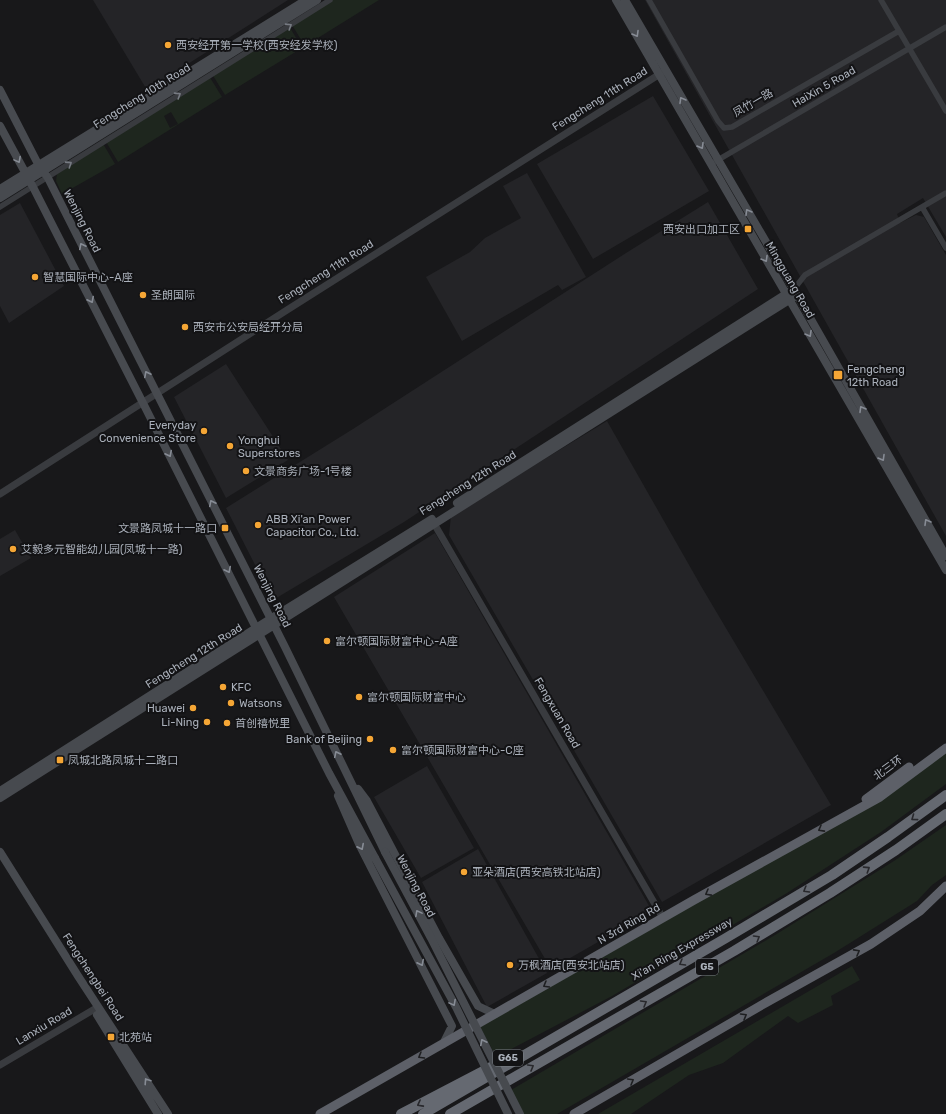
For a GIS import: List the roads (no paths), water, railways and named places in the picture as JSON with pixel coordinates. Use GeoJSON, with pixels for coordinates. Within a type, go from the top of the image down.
{"type":"FeatureCollection","features":[{"type":"Feature","properties":{"kind":"highway","name":"北三环"},"geometry":{"type":"LineString","coordinates":[[844,816],[877,790],[946,741]]}},
{"type":"Feature","properties":{"kind":"highway","name":"N 3rd Ring Rd"},"geometry":{"type":"LineString","coordinates":[[320,1114],[663,918],[880,797],[946,748]]}},
{"type":"Feature","properties":{"kind":"highway","name":"Xi'an Ring Expressway"},"geometry":{"type":"LineString","coordinates":[[423,1114],[832,875],[946,795]]}},
{"type":"Feature","properties":{"kind":"highway","name":"G5"},"geometry":{"type":"LineString","coordinates":[[450,1114],[734,952],[830,893],[896,850],[946,814]]}},
{"type":"Feature","properties":{"kind":"highway"},"geometry":{"type":"LineString","coordinates":[[920,911],[946,886]]}},
{"type":"Feature","properties":{"kind":"highway"},"geometry":{"type":"LineString","coordinates":[[574,1114],[766,1002],[871,944],[946,893]]}},
{"type":"Feature","properties":{"kind":"highway","name":"G65"},"geometry":{"type":"LineString","coordinates":[[401,1114],[616,1002]]}},
{"type":"Feature","properties":{"kind":"highway"},"geometry":{"type":"LineString","coordinates":[[582,1114],[597,1101]]}},
{"type":"Feature","properties":{"kind":"main road","name":"Fengcheng 10th Road"},"geometry":{"type":"LineString","coordinates":[[0,198],[29,180],[40,168],[306,0]]}},
{"type":"Feature","properties":{"kind":"main road","name":"Fengcheng 10th Road"},"geometry":{"type":"LineString","coordinates":[[40,168],[317,0]]}},
{"type":"Feature","properties":{"kind":"main road","name":"Mingguang Road"},"geometry":{"type":"LineString","coordinates":[[616,0],[663,73]]}},
{"type":"Feature","properties":{"kind":"main road","name":"Mingguang Road"},"geometry":{"type":"LineString","coordinates":[[625,0],[663,73],[714,162],[787,297],[946,570]]}},
{"type":"Feature","properties":{"kind":"main road","name":"Wenjing Road"},"geometry":{"type":"LineString","coordinates":[[0,90],[40,168],[48,178],[272,622],[385,852],[431,938],[520,1114]]}},
{"type":"Feature","properties":{"kind":"main road","name":"Wenjing Road"},"geometry":{"type":"LineString","coordinates":[[0,126],[259,631],[329,773],[456,1007],[508,1114]]}},
{"type":"Feature","properties":{"kind":"main road","name":"Mingguang Road"},"geometry":{"type":"LineString","coordinates":[[714,162],[795,292],[946,556]]}},
{"type":"Feature","properties":{"kind":"main road","name":"Fengcheng 10th Road"},"geometry":{"type":"LineString","coordinates":[[0,189],[29,180]]}},
{"type":"Feature","properties":{"kind":"main road","name":"Fengcheng 12th Road"},"geometry":{"type":"LineString","coordinates":[[0,798],[272,622],[433,522],[795,292]]}},
{"type":"Feature","properties":{"kind":"main road","name":"Fengcheng 12th Road"},"geometry":{"type":"LineString","coordinates":[[0,791],[259,631]]}},
{"type":"Feature","properties":{"kind":"main road"},"geometry":{"type":"LineString","coordinates":[[329,773],[342,807],[359,844],[452,1026],[443,1044]]}},
{"type":"Feature","properties":{"kind":"main road"},"geometry":{"type":"LineString","coordinates":[[347,774],[367,801],[439,938],[478,1006],[495,1014]]}},
{"type":"Feature","properties":{"kind":"main road","name":"Fengchengbei Road"},"geometry":{"type":"LineString","coordinates":[[0,852],[96,1008],[157,1111],[168,1114]]}},
{"type":"Feature","properties":{"kind":"main road","name":"Fengchengbei Road"},"geometry":{"type":"LineString","coordinates":[[0,860],[96,1008]]}},
{"type":"Feature","properties":{"kind":"street"},"geometry":{"type":"LineString","coordinates":[[0,207],[29,180],[48,178],[330,0]]}},
{"type":"Feature","properties":{"kind":"street","name":"凤竹一路"},"geometry":{"type":"LineString","coordinates":[[649,0],[718,121],[724,128],[732,127],[899,31]]}},
{"type":"Feature","properties":{"kind":"street"},"geometry":{"type":"LineString","coordinates":[[881,0],[946,111]]}},
{"type":"Feature","properties":{"kind":"street","name":"HaiXin 5 Road"},"geometry":{"type":"LineString","coordinates":[[714,162],[946,27]]}},
{"type":"Feature","properties":{"kind":"street","name":"Fengcheng 11th Road"},"geometry":{"type":"LineString","coordinates":[[0,494],[280,314],[663,73]]}},
{"type":"Feature","properties":{"kind":"street","name":"Fengcheng 12th Road"},"geometry":{"type":"LineString","coordinates":[[795,292],[805,275],[946,193]]}},
{"type":"Feature","properties":{"kind":"street"},"geometry":{"type":"LineString","coordinates":[[922,207],[946,248]]}},
{"type":"Feature","properties":{"kind":"street","name":"Fengxuan Road"},"geometry":{"type":"LineString","coordinates":[[433,522],[663,918]]}},
{"type":"Feature","properties":{"kind":"street","name":"Lanxiu Road"},"geometry":{"type":"LineString","coordinates":[[0,1065],[96,1008]]}},
{"type":"Feature","properties":{"kind":"place","name":"西安经开第一学校(西安经发学校)"},"geometry":{"type":"Point","coordinates":[168,45]}},
{"type":"Feature","properties":{"kind":"place","name":"西安出口加工区"},"geometry":{"type":"Point","coordinates":[748,229]}},
{"type":"Feature","properties":{"kind":"place","name":"智慧国际中心-A座"},"geometry":{"type":"Point","coordinates":[35,277]}},
{"type":"Feature","properties":{"kind":"place","name":"圣朗国际"},"geometry":{"type":"Point","coordinates":[143,295]}},
{"type":"Feature","properties":{"kind":"place","name":"西安市公安局经开分局"},"geometry":{"type":"Point","coordinates":[185,327]}},
{"type":"Feature","properties":{"kind":"place","name":"Fengcheng 12th Road"},"geometry":{"type":"Point","coordinates":[838,375]}},
{"type":"Feature","properties":{"kind":"place","name":"Everyday Convenience Store"},"geometry":{"type":"Point","coordinates":[204,431]}},
{"type":"Feature","properties":{"kind":"place","name":"Yonghui Superstores"},"geometry":{"type":"Point","coordinates":[230,446]}},
{"type":"Feature","properties":{"kind":"place","name":"文景商务广场-1号楼"},"geometry":{"type":"Point","coordinates":[246,471]}},
{"type":"Feature","properties":{"kind":"place","name":"ABB Xi'an Power Capacitor Co., Ltd."},"geometry":{"type":"Point","coordinates":[258,525]}},
{"type":"Feature","properties":{"kind":"place","name":"文景路凤城十一路口"},"geometry":{"type":"Point","coordinates":[225,528]}},
{"type":"Feature","properties":{"kind":"place","name":"艾毅多元智能幼儿园(凤城十一路)"},"geometry":{"type":"Point","coordinates":[13,549]}},
{"type":"Feature","properties":{"kind":"place","name":"富尔顿国际财富中心-A座"},"geometry":{"type":"Point","coordinates":[327,641]}},
{"type":"Feature","properties":{"kind":"place","name":"KFC"},"geometry":{"type":"Point","coordinates":[223,687]}},
{"type":"Feature","properties":{"kind":"place","name":"富尔顿国际财富中心"},"geometry":{"type":"Point","coordinates":[359,697]}},
{"type":"Feature","properties":{"kind":"place","name":"Watsons"},"geometry":{"type":"Point","coordinates":[231,703]}},
{"type":"Feature","properties":{"kind":"place","name":"Huawei"},"geometry":{"type":"Point","coordinates":[193,708]}},
{"type":"Feature","properties":{"kind":"place","name":"Li-Ning"},"geometry":{"type":"Point","coordinates":[207,722]}},
{"type":"Feature","properties":{"kind":"place","name":"首创禧悦里"},"geometry":{"type":"Point","coordinates":[227,723]}},
{"type":"Feature","properties":{"kind":"place","name":"Bank of Beijing"},"geometry":{"type":"Point","coordinates":[370,739]}},
{"type":"Feature","properties":{"kind":"place","name":"富尔顿国际财富中心-C座"},"geometry":{"type":"Point","coordinates":[393,750]}},
{"type":"Feature","properties":{"kind":"place","name":"凤城北路凤城十二路口"},"geometry":{"type":"Point","coordinates":[60,760]}},
{"type":"Feature","properties":{"kind":"place","name":"亚朵酒店(西安高铁北站店)"},"geometry":{"type":"Point","coordinates":[464,872]}},
{"type":"Feature","properties":{"kind":"place","name":"万枫酒店(西安北站店)"},"geometry":{"type":"Point","coordinates":[510,965]}},
{"type":"Feature","properties":{"kind":"place","name":"北苑站"},"geometry":{"type":"Point","coordinates":[111,1037]}}]}
